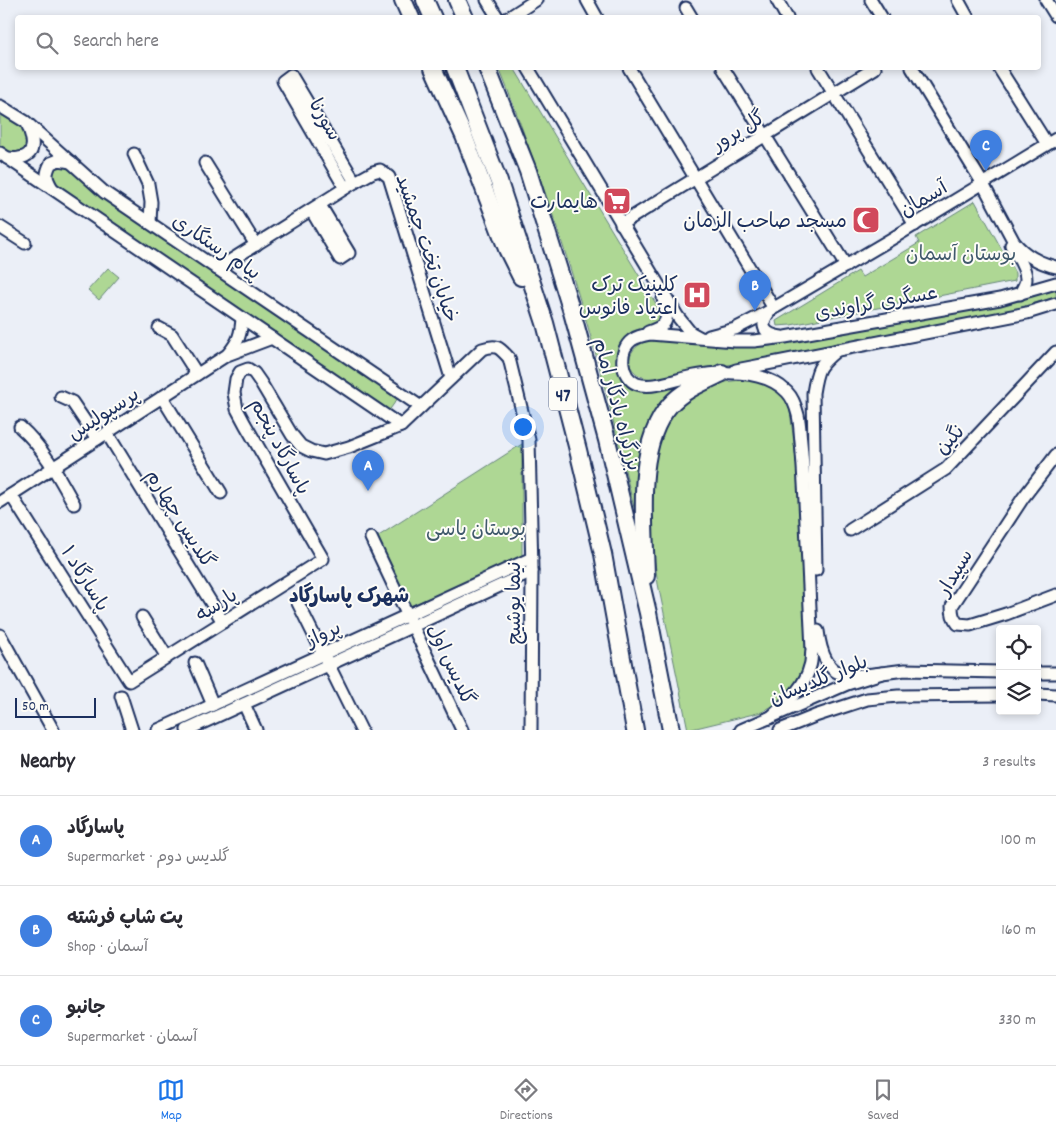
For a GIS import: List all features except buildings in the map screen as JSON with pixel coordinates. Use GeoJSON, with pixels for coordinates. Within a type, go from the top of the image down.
{"type":"FeatureCollection","features":[{"type":"Feature","properties":{"kind":"highway"},"geometry":{"type":"LineString","coordinates":[[403,0],[410,15]]}},
{"type":"Feature","properties":{"kind":"highway"},"geometry":{"type":"LineString","coordinates":[[425,0],[432,15]]}},
{"type":"Feature","properties":{"kind":"highway"},"geometry":{"type":"LineString","coordinates":[[457,0],[464,15]]}},
{"type":"Feature","properties":{"kind":"highway"},"geometry":{"type":"LineString","coordinates":[[434,70],[464,136],[508,250],[544,323]]}},
{"type":"Feature","properties":{"kind":"highway","name":"47"},"geometry":{"type":"LineString","coordinates":[[456,70],[499,182],[544,323],[603,554],[635,730]]}},
{"type":"Feature","properties":{"kind":"highway","name":"بزرگراه یادگار امام"},"geometry":{"type":"LineString","coordinates":[[488,70],[528,172],[572,312],[607,440],[648,613],[671,728]]}},
{"type":"Feature","properties":{"kind":"highway"},"geometry":{"type":"LineString","coordinates":[[648,613],[644,508],[646,461],[650,443],[662,417],[680,396],[722,373]]}},
{"type":"Feature","properties":{"kind":"street"},"geometry":{"type":"LineString","coordinates":[[488,0],[496,15]]}},
{"type":"Feature","properties":{"kind":"street"},"geometry":{"type":"LineString","coordinates":[[513,15],[536,0]]}},
{"type":"Feature","properties":{"kind":"street"},"geometry":{"type":"LineString","coordinates":[[587,0],[595,15]]}},
{"type":"Feature","properties":{"kind":"street"},"geometry":{"type":"LineString","coordinates":[[776,0],[785,15]]}},
{"type":"Feature","properties":{"kind":"street"},"geometry":{"type":"LineString","coordinates":[[871,0],[880,15]]}},
{"type":"Feature","properties":{"kind":"street"},"geometry":{"type":"LineString","coordinates":[[958,0],[966,15]]}},
{"type":"Feature","properties":{"kind":"street"},"geometry":{"type":"LineString","coordinates":[[1046,0],[1056,16]]}},
{"type":"Feature","properties":{"kind":"street"},"geometry":{"type":"LineString","coordinates":[[529,70],[683,325],[700,338]]}},
{"type":"Feature","properties":{"kind":"street"},"geometry":{"type":"LineString","coordinates":[[630,70],[773,308],[765,318],[764,328],[774,336],[785,337]]}},
{"type":"Feature","properties":{"kind":"street"},"geometry":{"type":"LineString","coordinates":[[724,70],[846,266]]}},
{"type":"Feature","properties":{"kind":"street"},"geometry":{"type":"LineString","coordinates":[[819,70],[915,225]]}},
{"type":"Feature","properties":{"kind":"street","name":"گل پرور"},"geometry":{"type":"LineString","coordinates":[[621,224],[872,70]]}},
{"type":"Feature","properties":{"kind":"street"},"geometry":{"type":"LineString","coordinates":[[913,70],[1019,248],[1028,256],[1056,268]]}},
{"type":"Feature","properties":{"kind":"street"},"geometry":{"type":"LineString","coordinates":[[1000,70],[1051,142]]}},
{"type":"Feature","properties":{"kind":"street","name":"سورنا"},"geometry":{"type":"LineString","coordinates":[[291,75],[350,185],[283,81],[291,75]]}},
{"type":"Feature","properties":{"kind":"street","name":"پیام رستگاری"},"geometry":{"type":"LineString","coordinates":[[0,106],[26,122],[104,192],[421,407]]}},
{"type":"Feature","properties":{"kind":"street"},"geometry":{"type":"LineString","coordinates":[[3,155],[19,158],[28,155],[33,147],[32,137],[26,122]]}},
{"type":"Feature","properties":{"kind":"street","name":"آسمان"},"geometry":{"type":"LineString","coordinates":[[700,338],[735,329],[773,308],[915,225],[1051,142]]}},
{"type":"Feature","properties":{"kind":"street"},"geometry":{"type":"LineString","coordinates":[[134,154],[148,184],[151,202],[150,223]]}},
{"type":"Feature","properties":{"kind":"street"},"geometry":{"type":"LineString","coordinates":[[3,155],[400,426],[451,378]]}},
{"type":"Feature","properties":{"kind":"street"},"geometry":{"type":"LineString","coordinates":[[53,189],[47,180],[47,170],[51,163],[60,160],[71,162]]}},
{"type":"Feature","properties":{"kind":"street"},"geometry":{"type":"LineString","coordinates":[[205,163],[256,245]]}},
{"type":"Feature","properties":{"kind":"street","name":"خیابان تخت جمشید"},"geometry":{"type":"LineString","coordinates":[[217,269],[350,185],[380,170],[389,176],[451,378]]}},
{"type":"Feature","properties":{"kind":"street"},"geometry":{"type":"LineString","coordinates":[[981,185],[1023,266],[1026,280],[1020,294]]}},
{"type":"Feature","properties":{"kind":"street"},"geometry":{"type":"LineString","coordinates":[[0,227],[25,243]]}},
{"type":"Feature","properties":{"kind":"street","name":"عسگری گراوندی"},"geometry":{"type":"LineString","coordinates":[[641,335],[650,334],[745,341],[785,337],[1000,299],[1056,282]]}},
{"type":"Feature","properties":{"kind":"street"},"geometry":{"type":"LineString","coordinates":[[657,284],[665,307],[666,321],[660,328],[631,340],[625,348],[622,358],[624,368],[629,377],[637,384],[647,385],[722,373],[763,377],[775,382],[787,392],[799,417],[812,650],[810,666],[802,685],[770,718]]}},
{"type":"Feature","properties":{"kind":"street","name":"عسگری گراوندی"},"geometry":{"type":"LineString","coordinates":[[722,373],[1018,315],[1055,306]]}},
{"type":"Feature","properties":{"kind":"street","name":"پرسپولیس"},"geometry":{"type":"LineString","coordinates":[[227,355],[236,344],[241,332],[242,318]]}},
{"type":"Feature","properties":{"kind":"street"},"geometry":{"type":"LineString","coordinates":[[159,328],[172,335],[197,374]]}},
{"type":"Feature","properties":{"kind":"street","name":"پرسپولیس"},"geometry":{"type":"LineString","coordinates":[[0,502],[227,355],[272,338]]}},
{"type":"Feature","properties":{"kind":"street","name":"نیما یوشیج"},"geometry":{"type":"LineString","coordinates":[[451,378],[482,349],[492,346],[501,349],[508,358],[529,440],[533,730]]}},
{"type":"Feature","properties":{"kind":"street"},"geometry":{"type":"LineString","coordinates":[[838,350],[819,367],[813,393],[816,617],[820,645],[828,664],[837,673],[850,676],[882,673]]}},
{"type":"Feature","properties":{"kind":"street","name":"نگین"},"geometry":{"type":"LineString","coordinates":[[850,530],[946,469],[1056,352]]}},
{"type":"Feature","properties":{"kind":"street","name":"پاسارگاد پنجم"},"geometry":{"type":"LineString","coordinates":[[323,559],[237,409],[234,393],[236,379],[240,372],[248,369],[254,373],[292,434],[301,446],[311,452],[324,454],[349,447],[400,426]]}},
{"type":"Feature","properties":{"kind":"street"},"geometry":{"type":"LineString","coordinates":[[61,397],[72,402],[97,439]]}},
{"type":"Feature","properties":{"kind":"street"},"geometry":{"type":"LineString","coordinates":[[162,397],[221,493]]}},
{"type":"Feature","properties":{"kind":"street"},"geometry":{"type":"LineString","coordinates":[[20,427],[30,435],[53,468],[74,504]]}},
{"type":"Feature","properties":{"kind":"street","name":"گلدیس چهارم"},"geometry":{"type":"LineString","coordinates":[[107,433],[223,622]]}},
{"type":"Feature","properties":{"kind":"street","name":"سپیدار"},"geometry":{"type":"LineString","coordinates":[[1056,455],[1023,498],[957,598],[952,606],[952,613],[958,624],[970,625],[1056,595]]}},
{"type":"Feature","properties":{"kind":"street","name":"پاسارگاد ۱"},"geometry":{"type":"LineString","coordinates":[[11,495],[129,681]]}},
{"type":"Feature","properties":{"kind":"street","name":"گلدیس اول"},"geometry":{"type":"LineString","coordinates":[[371,538],[462,730]]}},
{"type":"Feature","properties":{"kind":"street","name":"پرواز"},"geometry":{"type":"LineString","coordinates":[[158,730],[532,558]]}},
{"type":"Feature","properties":{"kind":"street","name":"پارسه"},"geometry":{"type":"LineString","coordinates":[[129,681],[323,559]]}},
{"type":"Feature","properties":{"kind":"street","name":"پرواز"},"geometry":{"type":"LineString","coordinates":[[187,730],[532,571]]}},
{"type":"Feature","properties":{"kind":"street"},"geometry":{"type":"LineString","coordinates":[[297,600],[361,730]]}},
{"type":"Feature","properties":{"kind":"street"},"geometry":{"type":"LineString","coordinates":[[142,617],[167,657]]}},
{"type":"Feature","properties":{"kind":"street"},"geometry":{"type":"LineString","coordinates":[[0,635],[53,730]]}},
{"type":"Feature","properties":{"kind":"street"},"geometry":{"type":"LineString","coordinates":[[194,662],[213,705]]}},
{"type":"Feature","properties":{"kind":"street","name":"بلوار گلدیسان"},"geometry":{"type":"LineString","coordinates":[[741,730],[848,684],[882,673],[905,670],[996,672]]}},
{"type":"Feature","properties":{"kind":"street"},"geometry":{"type":"LineString","coordinates":[[1041,673],[1056,673]]}},
{"type":"Feature","properties":{"kind":"street"},"geometry":{"type":"LineString","coordinates":[[1041,694],[1056,695]]}},
{"type":"Feature","properties":{"kind":"street","name":"بلوار گلدیسان"},"geometry":{"type":"LineString","coordinates":[[780,730],[815,716],[868,699],[898,696],[996,695]]}},
{"type":"Feature","properties":{"kind":"street"},"geometry":{"type":"LineString","coordinates":[[121,696],[132,730]]}},
{"type":"Feature","properties":{"kind":"street"},"geometry":{"type":"LineString","coordinates":[[244,704],[256,730]]}},
{"type":"Feature","properties":{"kind":"green space"},"geometry":{"type":"Polygon","coordinates":[[[500,70],[515,70],[661,312],[661,319],[656,326],[633,331],[623,341],[618,359],[621,377],[634,389],[644,392],[657,391],[681,383],[704,380],[666,402],[637,520],[601,373],[577,291],[542,183],[500,70]]]}},
{"type":"Feature","properties":{"kind":"green space"},"geometry":{"type":"Polygon","coordinates":[[[0,112],[23,126],[28,146],[22,152],[7,153],[0,148],[0,112]]]}},
{"type":"Feature","properties":{"kind":"green space"},"geometry":{"type":"Polygon","coordinates":[[[58,165],[68,166],[398,398],[388,412],[59,187],[53,172],[58,165]]]}},
{"type":"Feature","properties":{"kind":"green space","name":"بوستان آسمان"},"geometry":{"type":"Polygon","coordinates":[[[975,201],[1015,273],[1015,281],[791,325],[777,326],[776,321],[858,271],[862,277],[919,243],[916,237],[975,201]]]}},
{"type":"Feature","properties":{"kind":"green space"},"geometry":{"type":"Polygon","coordinates":[[[108,268],[119,277],[99,300],[88,290],[108,268]]]}},
{"type":"Feature","properties":{"kind":"green space"},"geometry":{"type":"Polygon","coordinates":[[[1056,290],[1056,297],[1014,309],[656,379],[645,377],[636,373],[631,368],[631,354],[635,348],[643,343],[654,340],[764,347],[1012,302],[1056,290]]]}},
{"type":"Feature","properties":{"kind":"green space"},"geometry":{"type":"Polygon","coordinates":[[[748,379],[774,388],[783,397],[790,411],[799,484],[805,605],[804,668],[792,689],[779,702],[762,712],[688,730],[654,556],[651,499],[652,473],[660,433],[684,399],[711,386],[748,379]]]}},
{"type":"Feature","properties":{"kind":"green space","name":"بوستان یاسی"},"geometry":{"type":"Polygon","coordinates":[[[522,444],[522,559],[410,606],[377,537],[522,444]]]}},
{"type":"Feature","properties":{"kind":"place","name":"جانبو"},"geometry":{"type":"Point","coordinates":[986,171]}},
{"type":"Feature","properties":{"kind":"place","name":"هایمارت"},"geometry":{"type":"Point","coordinates":[617,201]}},
{"type":"Feature","properties":{"kind":"place","name":"مسجد صاحب الزمان"},"geometry":{"type":"Point","coordinates":[866,220]}},
{"type":"Feature","properties":{"kind":"place","name":"کلینیک ترک اعتیاد فانوس"},"geometry":{"type":"Point","coordinates":[697,295]}},
{"type":"Feature","properties":{"kind":"place","name":"پت شاپ فرشته"},"geometry":{"type":"Point","coordinates":[755,311]}},
{"type":"Feature","properties":{"kind":"place","name":"پاسارگاد"},"geometry":{"type":"Point","coordinates":[368,491]}},
{"type":"Feature","properties":{"kind":"district","name":"شهرک پاسارگاد"},"geometry":{"type":"Point","coordinates":[349,595]}}]}
